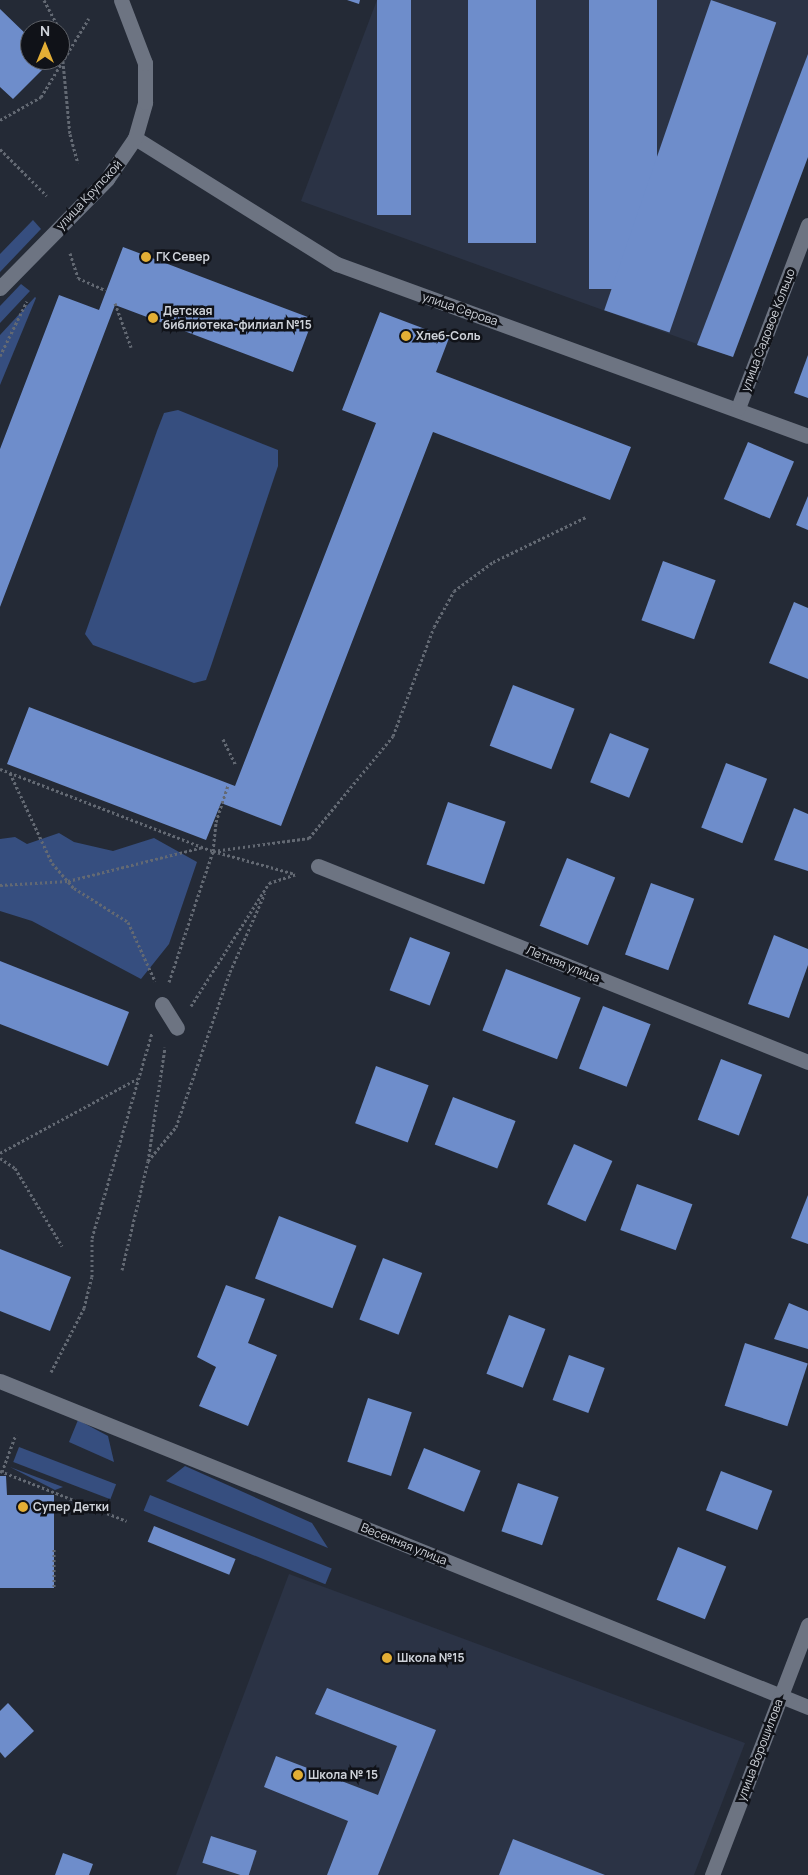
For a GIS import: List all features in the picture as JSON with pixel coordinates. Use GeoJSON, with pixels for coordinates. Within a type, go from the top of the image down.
{"type":"FeatureCollection","features":[{"type":"Feature","properties":{"kind":"street","name":"улица Крупской"},"geometry":{"type":"LineString","coordinates":[[0,288],[107,179],[135,138],[145,102],[145,62],[121,0]]}},
{"type":"Feature","properties":{"kind":"street","name":"улица Серова"},"geometry":{"type":"LineString","coordinates":[[135,138],[337,264],[738,408],[808,436]]}},
{"type":"Feature","properties":{"kind":"street","name":"улица Садовое Кольцо"},"geometry":{"type":"LineString","coordinates":[[738,408],[808,225]]}},
{"type":"Feature","properties":{"kind":"street","name":"Летняя улица"},"geometry":{"type":"LineString","coordinates":[[318,866],[808,1062]]}},
{"type":"Feature","properties":{"kind":"street"},"geometry":{"type":"LineString","coordinates":[[162,1004],[177,1028]]}},
{"type":"Feature","properties":{"kind":"street","name":"Весенняя улица"},"geometry":{"type":"LineString","coordinates":[[0,1381],[808,1707]]}},
{"type":"Feature","properties":{"kind":"street","name":"улица Ворошилова"},"geometry":{"type":"LineString","coordinates":[[712,1875],[808,1625]]}},
{"type":"Feature","properties":{"kind":"path"},"geometry":{"type":"LineString","coordinates":[[44,0],[55,20]]}},
{"type":"Feature","properties":{"kind":"path"},"geometry":{"type":"LineString","coordinates":[[70,51],[89,18]]}},
{"type":"Feature","properties":{"kind":"path"},"geometry":{"type":"LineString","coordinates":[[0,120],[41,97],[59,70]]}},
{"type":"Feature","properties":{"kind":"path"},"geometry":{"type":"LineString","coordinates":[[65,70],[70,134],[78,163]]}},
{"type":"Feature","properties":{"kind":"path"},"geometry":{"type":"LineString","coordinates":[[0,149],[47,196]]}},
{"type":"Feature","properties":{"kind":"path"},"geometry":{"type":"LineString","coordinates":[[70,254],[78,278],[105,290]]}},
{"type":"Feature","properties":{"kind":"path"},"geometry":{"type":"LineString","coordinates":[[0,356],[27,301]]}},
{"type":"Feature","properties":{"kind":"path"},"geometry":{"type":"LineString","coordinates":[[115,303],[131,347]]}},
{"type":"Feature","properties":{"kind":"path"},"geometry":{"type":"LineString","coordinates":[[213,851],[309,838],[393,736],[434,627],[454,591],[494,562],[586,517]]}},
{"type":"Feature","properties":{"kind":"path"},"geometry":{"type":"LineString","coordinates":[[224,739],[235,764]]}},
{"type":"Feature","properties":{"kind":"path"},"geometry":{"type":"LineString","coordinates":[[0,769],[213,851],[295,875]]}},
{"type":"Feature","properties":{"kind":"path"},"geometry":{"type":"LineString","coordinates":[[10,773],[52,863],[68,881],[128,922],[162,1004]]}},
{"type":"Feature","properties":{"kind":"path"},"geometry":{"type":"LineString","coordinates":[[51,1372],[84,1308],[92,1277],[92,1238],[137,1079],[213,851],[216,822],[228,785]]}},
{"type":"Feature","properties":{"kind":"path"},"geometry":{"type":"LineString","coordinates":[[0,885],[68,881],[204,847]]}},
{"type":"Feature","properties":{"kind":"path"},"geometry":{"type":"LineString","coordinates":[[148,1161],[176,1127],[230,972],[269,884]]}},
{"type":"Feature","properties":{"kind":"path"},"geometry":{"type":"LineString","coordinates":[[0,1153],[137,1079]]}},
{"type":"Feature","properties":{"kind":"path"},"geometry":{"type":"LineString","coordinates":[[0,1158],[15,1168],[62,1246]]}},
{"type":"Feature","properties":{"kind":"path"},"geometry":{"type":"LineString","coordinates":[[16,1434],[1,1472],[67,1502],[127,1521]]}},
{"type":"Feature","properties":{"kind":"path"},"geometry":{"type":"LineString","coordinates":[[54,1549],[54,1588]]}},
{"type":"Feature","properties":{"kind":"shaded area"},"geometry":{"type":"Polygon","coordinates":[[[377,0],[808,0],[808,157],[733,357],[301,201],[377,0]]]}},
{"type":"Feature","properties":{"kind":"shaded area"},"geometry":{"type":"Polygon","coordinates":[[[33,220],[41,229],[0,272],[0,254],[33,220]]]}},
{"type":"Feature","properties":{"kind":"shaded area"},"geometry":{"type":"Polygon","coordinates":[[[21,284],[30,291],[0,323],[0,306],[21,284]]]}},
{"type":"Feature","properties":{"kind":"shaded area"},"geometry":{"type":"Polygon","coordinates":[[[36,298],[0,385],[0,335],[36,298]]]}},
{"type":"Feature","properties":{"kind":"shaded area"},"geometry":{"type":"Polygon","coordinates":[[[178,410],[278,450],[278,466],[206,680],[194,683],[93,645],[85,634],[164,413],[178,410]]]}},
{"type":"Feature","properties":{"kind":"shaded area"},"geometry":{"type":"Polygon","coordinates":[[[59,833],[74,842],[113,851],[154,838],[197,862],[169,944],[141,979],[32,921],[0,911],[0,839],[15,837],[27,844],[59,833]]]}},
{"type":"Feature","properties":{"kind":"shaded area"},"geometry":{"type":"Polygon","coordinates":[[[78,1420],[108,1436],[114,1462],[69,1442],[78,1420]]]}},
{"type":"Feature","properties":{"kind":"shaded area"},"geometry":{"type":"Polygon","coordinates":[[[19,1447],[116,1484],[110,1499],[13,1462],[19,1447]]]}},
{"type":"Feature","properties":{"kind":"shaded area"},"geometry":{"type":"Polygon","coordinates":[[[185,1466],[312,1523],[328,1548],[166,1481],[185,1466]]]}},
{"type":"Feature","properties":{"kind":"shaded area"},"geometry":{"type":"Polygon","coordinates":[[[10,1467],[63,1487],[55,1490],[10,1467]]]}},
{"type":"Feature","properties":{"kind":"shaded area"},"geometry":{"type":"Polygon","coordinates":[[[150,1495],[332,1568],[325,1584],[144,1511],[150,1495]]]}},
{"type":"Feature","properties":{"kind":"shaded area","name":"Школа №15"},"geometry":{"type":"Polygon","coordinates":[[[289,1574],[745,1743],[694,1875],[176,1875],[289,1574]]]}},
{"type":"Feature","properties":{"kind":"building"},"geometry":{"type":"Polygon","coordinates":[[[347,0],[360,0],[359,4],[347,0]]]}},
{"type":"Feature","properties":{"kind":"building"},"geometry":{"type":"Polygon","coordinates":[[[377,0],[411,0],[411,215],[377,215],[377,0]]]}},
{"type":"Feature","properties":{"kind":"building"},"geometry":{"type":"Polygon","coordinates":[[[468,0],[536,0],[536,243],[468,243],[468,0]]]}},
{"type":"Feature","properties":{"kind":"building"},"geometry":{"type":"Polygon","coordinates":[[[589,0],[657,0],[657,289],[589,289],[589,0]]]}},
{"type":"Feature","properties":{"kind":"building"},"geometry":{"type":"Polygon","coordinates":[[[711,0],[776,22],[669,333],[604,310],[711,0]]]}},
{"type":"Feature","properties":{"kind":"building"},"geometry":{"type":"Polygon","coordinates":[[[0,9],[20,28],[20,70],[42,70],[13,99],[0,87],[0,9]]]}},
{"type":"Feature","properties":{"kind":"building"},"geometry":{"type":"Polygon","coordinates":[[[808,54],[808,157],[733,357],[697,345],[808,54]]]}},
{"type":"Feature","properties":{"kind":"building"},"geometry":{"type":"Polygon","coordinates":[[[123,247],[313,319],[293,372],[115,305],[0,607],[0,449],[59,295],[99,310],[123,247]]]}},
{"type":"Feature","properties":{"kind":"building"},"geometry":{"type":"Polygon","coordinates":[[[380,312],[449,338],[436,372],[631,447],[610,500],[433,432],[281,826],[221,803],[206,840],[7,764],[29,707],[235,786],[376,423],[342,410],[380,312]]]}},
{"type":"Feature","properties":{"kind":"building"},"geometry":{"type":"Polygon","coordinates":[[[808,355],[808,398],[794,393],[808,355]]]}},
{"type":"Feature","properties":{"kind":"building"},"geometry":{"type":"Polygon","coordinates":[[[748,442],[794,462],[770,519],[724,499],[748,442]]]}},
{"type":"Feature","properties":{"kind":"building"},"geometry":{"type":"Polygon","coordinates":[[[808,496],[808,530],[796,525],[808,496]]]}},
{"type":"Feature","properties":{"kind":"building"},"geometry":{"type":"Polygon","coordinates":[[[663,561],[716,580],[694,639],[641,620],[663,561]]]}},
{"type":"Feature","properties":{"kind":"building"},"geometry":{"type":"Polygon","coordinates":[[[794,602],[808,608],[808,679],[769,663],[794,602]]]}},
{"type":"Feature","properties":{"kind":"building"},"geometry":{"type":"Polygon","coordinates":[[[513,685],[575,709],[551,769],[490,746],[513,685]]]}},
{"type":"Feature","properties":{"kind":"building"},"geometry":{"type":"Polygon","coordinates":[[[610,733],[649,749],[629,798],[590,782],[610,733]]]}},
{"type":"Feature","properties":{"kind":"building"},"geometry":{"type":"Polygon","coordinates":[[[726,763],[767,779],[742,843],[701,827],[726,763]]]}},
{"type":"Feature","properties":{"kind":"building"},"geometry":{"type":"Polygon","coordinates":[[[448,802],[506,822],[484,884],[427,864],[448,802]]]}},
{"type":"Feature","properties":{"kind":"building"},"geometry":{"type":"Polygon","coordinates":[[[794,808],[808,814],[808,871],[774,860],[794,808]]]}},
{"type":"Feature","properties":{"kind":"building"},"geometry":{"type":"Polygon","coordinates":[[[567,858],[615,877],[588,945],[540,926],[567,858]]]}},
{"type":"Feature","properties":{"kind":"building"},"geometry":{"type":"Polygon","coordinates":[[[651,883],[694,899],[668,970],[625,954],[651,883]]]}},
{"type":"Feature","properties":{"kind":"building"},"geometry":{"type":"Polygon","coordinates":[[[774,935],[808,949],[808,965],[789,1018],[748,1004],[774,935]]]}},
{"type":"Feature","properties":{"kind":"building"},"geometry":{"type":"Polygon","coordinates":[[[410,937],[450,952],[430,1006],[390,990],[410,937]]]}},
{"type":"Feature","properties":{"kind":"building"},"geometry":{"type":"Polygon","coordinates":[[[0,961],[129,1012],[108,1066],[0,1024],[0,961]]]}},
{"type":"Feature","properties":{"kind":"building"},"geometry":{"type":"Polygon","coordinates":[[[506,969],[581,998],[557,1059],[482,1031],[506,969]]]}},
{"type":"Feature","properties":{"kind":"building"},"geometry":{"type":"Polygon","coordinates":[[[603,1006],[651,1024],[627,1087],[579,1069],[603,1006]]]}},
{"type":"Feature","properties":{"kind":"building"},"geometry":{"type":"Polygon","coordinates":[[[721,1059],[762,1075],[739,1135],[698,1120],[721,1059]]]}},
{"type":"Feature","properties":{"kind":"building"},"geometry":{"type":"Polygon","coordinates":[[[376,1066],[429,1085],[408,1142],[355,1123],[376,1066]]]}},
{"type":"Feature","properties":{"kind":"building"},"geometry":{"type":"Polygon","coordinates":[[[453,1097],[516,1121],[497,1169],[435,1145],[453,1097]]]}},
{"type":"Feature","properties":{"kind":"building"},"geometry":{"type":"Polygon","coordinates":[[[574,1144],[612,1161],[586,1221],[547,1204],[574,1144]]]}},
{"type":"Feature","properties":{"kind":"building"},"geometry":{"type":"Polygon","coordinates":[[[637,1184],[692,1204],[676,1250],[620,1230],[637,1184]]]}},
{"type":"Feature","properties":{"kind":"building"},"geometry":{"type":"Polygon","coordinates":[[[808,1195],[808,1244],[791,1238],[808,1195]]]}},
{"type":"Feature","properties":{"kind":"building"},"geometry":{"type":"Polygon","coordinates":[[[279,1216],[356,1246],[332,1308],[255,1279],[279,1216]]]}},
{"type":"Feature","properties":{"kind":"building"},"geometry":{"type":"Polygon","coordinates":[[[0,1249],[71,1277],[50,1331],[0,1311],[0,1249]]]}},
{"type":"Feature","properties":{"kind":"building"},"geometry":{"type":"Polygon","coordinates":[[[383,1258],[422,1273],[399,1335],[359,1320],[383,1258]]]}},
{"type":"Feature","properties":{"kind":"building"},"geometry":{"type":"Polygon","coordinates":[[[226,1285],[265,1299],[248,1343],[277,1355],[248,1426],[199,1406],[216,1367],[197,1357],[226,1285]]]}},
{"type":"Feature","properties":{"kind":"building"},"geometry":{"type":"Polygon","coordinates":[[[789,1303],[808,1311],[808,1349],[774,1339],[789,1303]]]}},
{"type":"Feature","properties":{"kind":"building"},"geometry":{"type":"Polygon","coordinates":[[[509,1315],[545,1329],[523,1388],[486,1374],[509,1315]]]}},
{"type":"Feature","properties":{"kind":"building"},"geometry":{"type":"Polygon","coordinates":[[[745,1343],[808,1363],[787,1426],[725,1406],[745,1343]]]}},
{"type":"Feature","properties":{"kind":"building"},"geometry":{"type":"Polygon","coordinates":[[[569,1355],[605,1368],[588,1413],[553,1400],[569,1355]]]}},
{"type":"Feature","properties":{"kind":"building"},"geometry":{"type":"Polygon","coordinates":[[[368,1398],[412,1412],[391,1476],[347,1462],[368,1398]]]}},
{"type":"Feature","properties":{"kind":"building"},"geometry":{"type":"Polygon","coordinates":[[[424,1448],[481,1471],[464,1512],[408,1489],[424,1448]]]}},
{"type":"Feature","properties":{"kind":"building"},"geometry":{"type":"Polygon","coordinates":[[[721,1471],[772,1491],[757,1530],[706,1510],[721,1471]]]}},
{"type":"Feature","properties":{"kind":"building"},"geometry":{"type":"Polygon","coordinates":[[[0,1476],[6,1476],[7,1495],[54,1495],[54,1588],[0,1588],[0,1476]]]}},
{"type":"Feature","properties":{"kind":"building"},"geometry":{"type":"Polygon","coordinates":[[[518,1483],[559,1497],[542,1545],[501,1531],[518,1483]]]}},
{"type":"Feature","properties":{"kind":"building"},"geometry":{"type":"Polygon","coordinates":[[[154,1526],[236,1559],[229,1575],[148,1542],[154,1526]]]}},
{"type":"Feature","properties":{"kind":"building"},"geometry":{"type":"Polygon","coordinates":[[[678,1547],[726,1566],[705,1619],[657,1600],[678,1547]]]}},
{"type":"Feature","properties":{"kind":"building","name":"Школа № 15"},"geometry":{"type":"Polygon","coordinates":[[[327,1688],[436,1730],[378,1875],[327,1875],[348,1821],[264,1787],[276,1756],[378,1795],[397,1746],[315,1714],[327,1688]]]}},
{"type":"Feature","properties":{"kind":"building"},"geometry":{"type":"Polygon","coordinates":[[[8,1703],[34,1731],[5,1758],[0,1752],[0,1711],[8,1703]]]}},
{"type":"Feature","properties":{"kind":"building"},"geometry":{"type":"Polygon","coordinates":[[[211,1836],[257,1851],[249,1875],[240,1875],[202,1863],[211,1836]]]}},
{"type":"Feature","properties":{"kind":"building"},"geometry":{"type":"Polygon","coordinates":[[[513,1839],[605,1875],[499,1875],[513,1839]]]}},
{"type":"Feature","properties":{"kind":"building"},"geometry":{"type":"Polygon","coordinates":[[[63,1853],[93,1864],[89,1875],[55,1875],[63,1853]]]}},
{"type":"Feature","properties":{"kind":"place","name":"ГК Север"},"geometry":{"type":"Point","coordinates":[146,257]}},
{"type":"Feature","properties":{"kind":"place","name":"Детская библиотека-филиал №15"},"geometry":{"type":"Point","coordinates":[153,318]}},
{"type":"Feature","properties":{"kind":"place","name":"Хлеб-Соль"},"geometry":{"type":"Point","coordinates":[406,336]}},
{"type":"Feature","properties":{"kind":"place","name":"Супер Детки"},"geometry":{"type":"Point","coordinates":[23,1507]}},
{"type":"Feature","properties":{"kind":"place","name":"Школа №15"},"geometry":{"type":"Point","coordinates":[387,1658]}},
{"type":"Feature","properties":{"kind":"place","name":"Школа № 15"},"geometry":{"type":"Point","coordinates":[298,1775]}}]}
